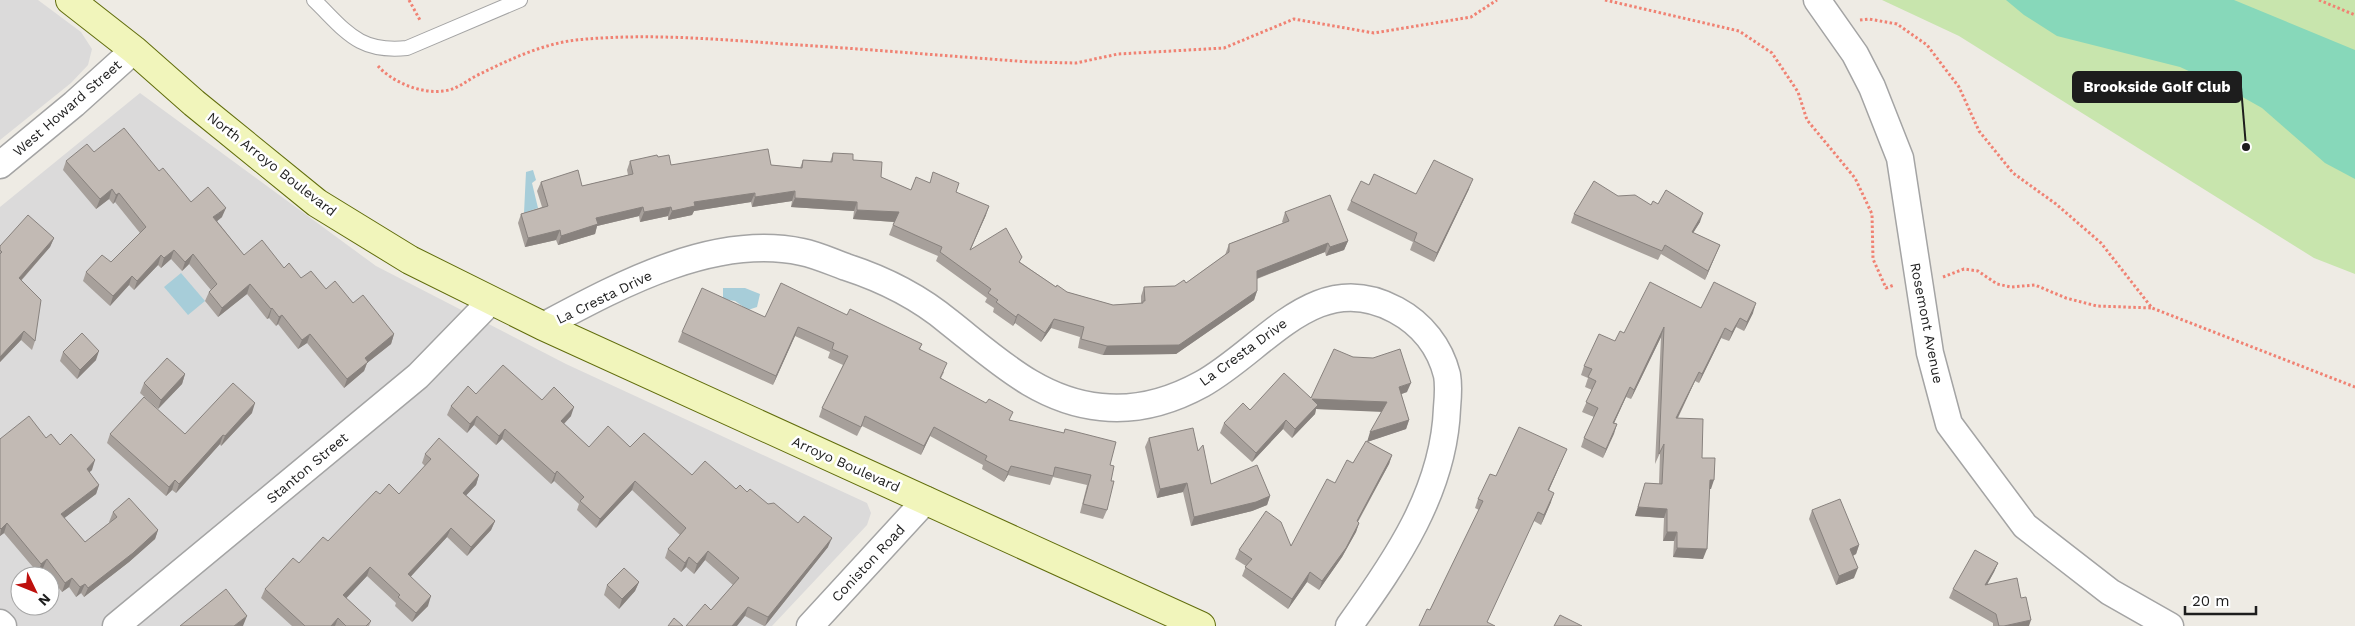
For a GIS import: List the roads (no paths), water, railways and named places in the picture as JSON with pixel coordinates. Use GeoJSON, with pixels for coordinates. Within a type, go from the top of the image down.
{"type":"FeatureCollection","features":[{"type":"Feature","properties":{"kind":"street","name":"North Arroyo Boulevard"},"geometry":{"type":"LineString","coordinates":[[70,0],[134,50],[194,103],[317,203],[410,260],[490,302]]}},
{"type":"Feature","properties":{"kind":"street","name":"Rosemont Avenue"},"geometry":{"type":"LineString","coordinates":[[1816,0],[1855,54],[1872,87],[1900,158],[1930,353],[1949,424],[2024,526],[2110,592],[2170,626]]}},
{"type":"Feature","properties":{"kind":"street","name":"West Howard Street"},"geometry":{"type":"LineString","coordinates":[[0,165],[74,104],[134,50]]}},
{"type":"Feature","properties":{"kind":"street","name":"La Cresta Drive"},"geometry":{"type":"LineString","coordinates":[[543,326],[606,292],[651,273],[710,255],[758,248],[802,252],[854,269],[900,288],[948,320],[986,354],[1042,390],[1072,401],[1091,405],[1134,408],[1170,398],[1203,383],[1292,316],[1326,301],[1353,296],[1379,301],[1410,320],[1427,335],[1442,357],[1448,381],[1447,418],[1443,452],[1428,496],[1406,540],[1349,626]]}},
{"type":"Feature","properties":{"kind":"street","name":"Arroyo Boulevard"},"geometry":{"type":"LineString","coordinates":[[490,302],[1201,626]]}},
{"type":"Feature","properties":{"kind":"street","name":"Stanton Street"},"geometry":{"type":"LineString","coordinates":[[116,626],[418,376],[490,302]]}},
{"type":"Feature","properties":{"kind":"street","name":"Coniston Road"},"geometry":{"type":"LineString","coordinates":[[810,626],[926,500]]}},
{"type":"Feature","properties":{"kind":"street"},"geometry":{"type":"LineString","coordinates":[[0,623],[3,626]]}},
{"type":"Feature","properties":{"kind":"lane"},"geometry":{"type":"LineString","coordinates":[[314,0],[352,38],[376,48],[388,50],[407,48],[520,0]]}},
{"type":"Feature","properties":{"kind":"water"},"geometry":{"type":"Polygon","coordinates":[[[533,170],[536,180],[532,183],[538,208],[524,213],[526,172],[533,170]]]}},
{"type":"Feature","properties":{"kind":"water"},"geometry":{"type":"Polygon","coordinates":[[[181,273],[205,301],[188,315],[164,287],[181,273]]]}},
{"type":"Feature","properties":{"kind":"water"},"geometry":{"type":"Polygon","coordinates":[[[723,288],[745,288],[760,294],[757,307],[748,310],[735,301],[723,299],[723,288]]]}},
{"type":"Feature","properties":{"kind":"place","name":"Brookside Golf Club"},"geometry":{"type":"Point","coordinates":[2246,147]}}]}
